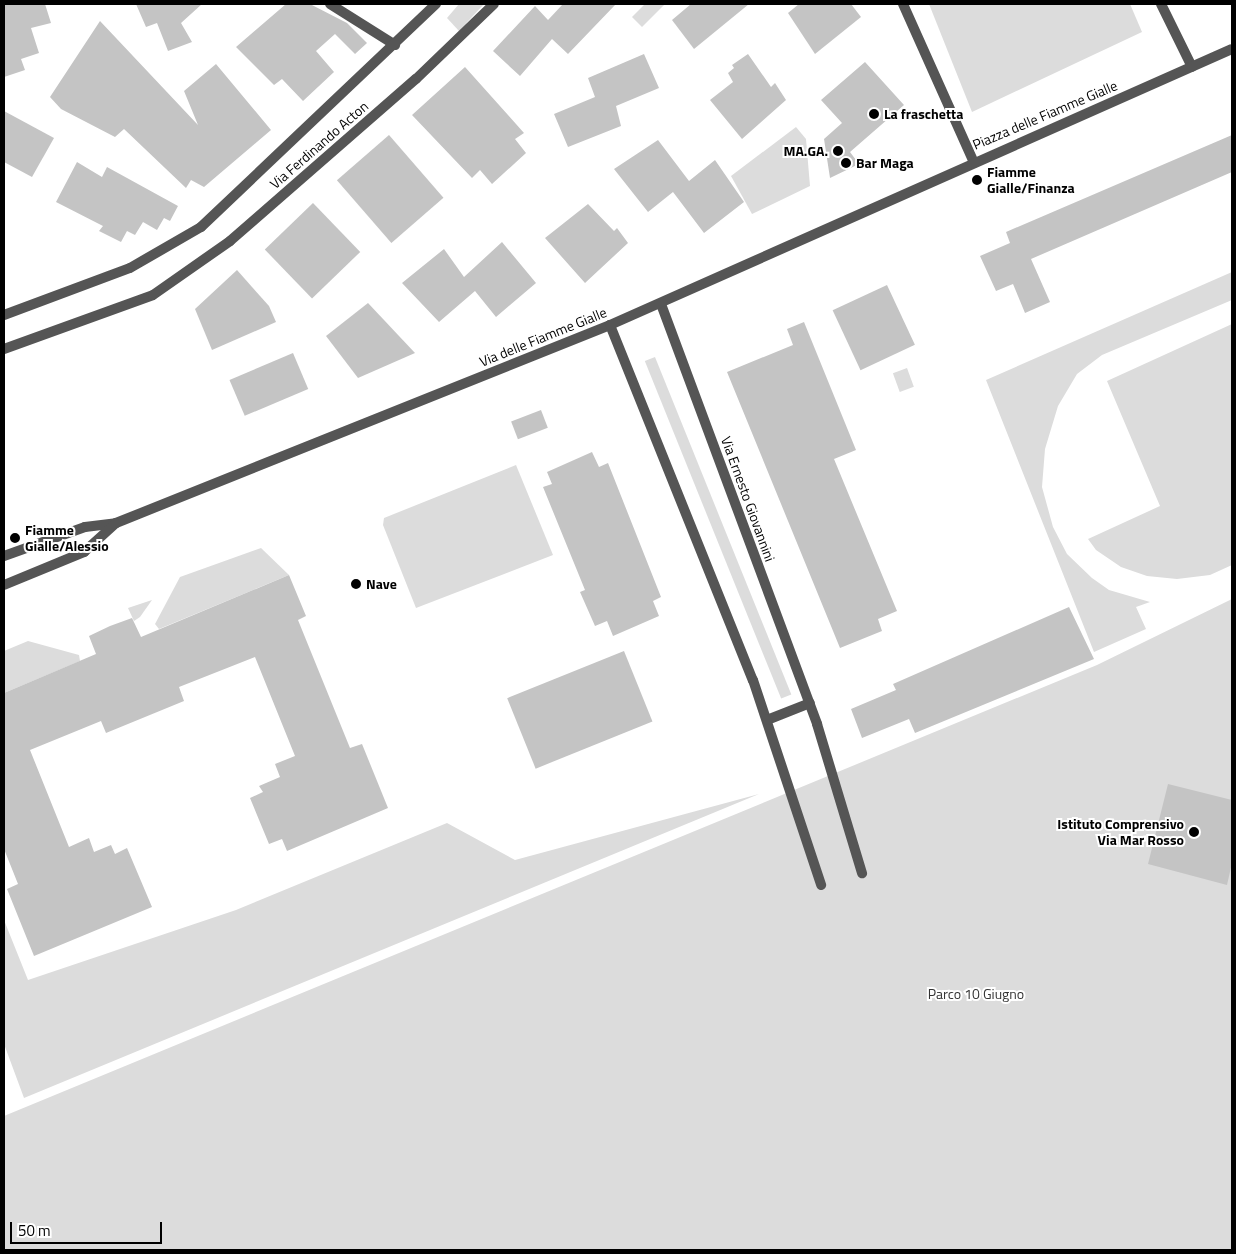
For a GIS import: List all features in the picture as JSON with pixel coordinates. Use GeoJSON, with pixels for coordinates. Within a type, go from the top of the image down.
{"type":"FeatureCollection","features":[{"type":"Feature","properties":{"kind":"street"},"geometry":{"type":"LineString","coordinates":[[330,4],[395,45]]}},
{"type":"Feature","properties":{"kind":"street","name":"Via Ferdinando Acton"},"geometry":{"type":"LineString","coordinates":[[4,315],[130,268],[201,227],[395,45],[436,4]]}},
{"type":"Feature","properties":{"kind":"street","name":"Via Ferdinando Acton"},"geometry":{"type":"LineString","coordinates":[[4,349],[153,295],[230,241],[416,79],[494,4]]}},
{"type":"Feature","properties":{"kind":"street","name":"Piazza delle Fiamme Gialle"},"geometry":{"type":"LineString","coordinates":[[903,4],[974,163],[1192,67]]}},
{"type":"Feature","properties":{"kind":"street"},"geometry":{"type":"LineString","coordinates":[[1161,4],[1192,67],[1232,49]]}},
{"type":"Feature","properties":{"kind":"street","name":"Via delle Fiamme Gialle"},"geometry":{"type":"LineString","coordinates":[[4,556],[84,527],[116,523],[610,325],[661,304],[974,163]]}},
{"type":"Feature","properties":{"kind":"street","name":"Via Ernesto Giovannini"},"geometry":{"type":"LineString","coordinates":[[661,304],[810,703],[847,830],[862,873]]}},
{"type":"Feature","properties":{"kind":"street"},"geometry":{"type":"LineString","coordinates":[[610,325],[767,720],[821,885]]}},
{"type":"Feature","properties":{"kind":"street","name":"Via delle Fiamme Gialle"},"geometry":{"type":"LineString","coordinates":[[4,585],[84,552],[116,523]]}},
{"type":"Feature","properties":{"kind":"street"},"geometry":{"type":"LineString","coordinates":[[767,720],[810,703]]}},
{"type":"Feature","properties":{"kind":"green space"},"geometry":{"type":"Polygon","coordinates":[[[459,4],[484,4],[459,31],[447,18],[459,4]]]}},
{"type":"Feature","properties":{"kind":"green space"},"geometry":{"type":"Polygon","coordinates":[[[645,4],[665,4],[642,27],[632,17],[645,4]]]}},
{"type":"Feature","properties":{"kind":"green space"},"geometry":{"type":"Polygon","coordinates":[[[929,4],[1130,4],[1142,32],[972,112],[929,4]]]}},
{"type":"Feature","properties":{"kind":"green space"},"geometry":{"type":"Polygon","coordinates":[[[796,127],[806,139],[810,186],[752,214],[731,176],[796,127]]]}},
{"type":"Feature","properties":{"kind":"green space"},"geometry":{"type":"Polygon","coordinates":[[[1232,272],[1232,300],[1102,355],[1077,374],[1058,406],[1045,449],[1042,487],[1053,527],[1067,554],[1092,578],[1109,590],[1150,602],[1136,607],[1146,629],[1094,652],[986,380],[1232,272]]]}},
{"type":"Feature","properties":{"kind":"green space"},"geometry":{"type":"Polygon","coordinates":[[[1232,324],[1232,565],[1210,575],[1177,579],[1147,576],[1121,567],[1096,550],[1088,539],[1160,506],[1107,381],[1232,324]]]}},
{"type":"Feature","properties":{"kind":"green space"},"geometry":{"type":"Polygon","coordinates":[[[655,357],[791,694],[781,699],[645,361],[655,357]]]}},
{"type":"Feature","properties":{"kind":"green space"},"geometry":{"type":"Polygon","coordinates":[[[907,368],[914,387],[900,392],[893,373],[907,368]]]}},
{"type":"Feature","properties":{"kind":"green space"},"geometry":{"type":"Polygon","coordinates":[[[516,465],[553,555],[416,608],[383,525],[384,518],[516,465]]]}},
{"type":"Feature","properties":{"kind":"green space"},"geometry":{"type":"Polygon","coordinates":[[[261,548],[289,575],[159,629],[155,624],[180,577],[261,548]]]}},
{"type":"Feature","properties":{"kind":"green space","name":"Parco 10 Giugno"},"geometry":{"type":"Polygon","coordinates":[[[1232,599],[1232,1250],[4,1250],[4,1116],[1097,665],[1232,599]]]}},
{"type":"Feature","properties":{"kind":"green space"},"geometry":{"type":"Polygon","coordinates":[[[152,600],[140,617],[134,621],[128,608],[152,600]]]}},
{"type":"Feature","properties":{"kind":"green space"},"geometry":{"type":"Polygon","coordinates":[[[28,641],[79,655],[80,661],[4,693],[4,651],[28,641]]]}},
{"type":"Feature","properties":{"kind":"green space"},"geometry":{"type":"Polygon","coordinates":[[[759,794],[24,1098],[4,1044],[4,920],[28,980],[236,910],[447,823],[515,860],[759,794]]]}},
{"type":"Feature","properties":{"kind":"building"},"geometry":{"type":"Polygon","coordinates":[[[4,4],[45,4],[51,23],[31,28],[39,53],[21,59],[25,70],[4,77],[4,4]]]}},
{"type":"Feature","properties":{"kind":"building"},"geometry":{"type":"Polygon","coordinates":[[[136,4],[202,4],[181,23],[192,42],[168,51],[157,23],[146,27],[136,4]]]}},
{"type":"Feature","properties":{"kind":"building"},"geometry":{"type":"Polygon","coordinates":[[[286,4],[310,4],[347,23],[367,43],[355,54],[335,34],[316,51],[334,72],[303,101],[282,79],[274,85],[236,47],[286,4]]]}},
{"type":"Feature","properties":{"kind":"building"},"geometry":{"type":"Polygon","coordinates":[[[563,4],[616,4],[568,54],[552,39],[520,76],[493,51],[535,6],[548,20],[563,4]]]}},
{"type":"Feature","properties":{"kind":"building"},"geometry":{"type":"Polygon","coordinates":[[[691,4],[749,4],[694,49],[672,20],[691,4]]]}},
{"type":"Feature","properties":{"kind":"building"},"geometry":{"type":"Polygon","coordinates":[[[799,4],[851,4],[861,17],[815,54],[788,13],[799,4]]]}},
{"type":"Feature","properties":{"kind":"building"},"geometry":{"type":"Polygon","coordinates":[[[100,21],[198,125],[184,91],[216,64],[271,130],[204,187],[191,180],[186,188],[124,129],[115,137],[61,109],[50,97],[100,21]]]}},
{"type":"Feature","properties":{"kind":"building"},"geometry":{"type":"Polygon","coordinates":[[[644,54],[659,88],[616,106],[621,126],[568,147],[554,114],[595,97],[588,78],[644,54]]]}},
{"type":"Feature","properties":{"kind":"building"},"geometry":{"type":"Polygon","coordinates":[[[748,54],[771,87],[775,83],[786,100],[742,139],[710,100],[733,82],[728,73],[734,68],[732,65],[748,54]]]}},
{"type":"Feature","properties":{"kind":"building"},"geometry":{"type":"Polygon","coordinates":[[[865,62],[904,105],[850,152],[859,164],[830,178],[824,139],[842,123],[821,100],[865,62]]]}},
{"type":"Feature","properties":{"kind":"building"},"geometry":{"type":"Polygon","coordinates":[[[465,67],[524,133],[515,139],[526,153],[492,184],[480,170],[472,178],[412,115],[465,67]]]}},
{"type":"Feature","properties":{"kind":"building"},"geometry":{"type":"Polygon","coordinates":[[[4,111],[54,138],[32,177],[4,162],[4,111]]]}},
{"type":"Feature","properties":{"kind":"building"},"geometry":{"type":"Polygon","coordinates":[[[389,135],[443,198],[391,243],[337,180],[389,135]]]}},
{"type":"Feature","properties":{"kind":"building"},"geometry":{"type":"Polygon","coordinates":[[[1232,135],[1232,172],[1031,259],[1050,302],[1025,313],[1013,284],[996,291],[980,256],[1010,243],[1006,232],[1232,135]]]}},
{"type":"Feature","properties":{"kind":"building"},"geometry":{"type":"Polygon","coordinates":[[[658,140],[689,181],[715,160],[744,202],[704,233],[673,192],[648,212],[614,169],[658,140]]]}},
{"type":"Feature","properties":{"kind":"building"},"geometry":{"type":"Polygon","coordinates":[[[77,162],[102,177],[107,167],[178,206],[170,221],[164,218],[157,230],[143,222],[135,235],[127,231],[121,242],[99,231],[103,226],[56,202],[77,162]]]}},
{"type":"Feature","properties":{"kind":"building"},"geometry":{"type":"Polygon","coordinates":[[[313,203],[360,252],[312,298],[265,250],[313,203]]]}},
{"type":"Feature","properties":{"kind":"building"},"geometry":{"type":"Polygon","coordinates":[[[588,204],[614,231],[617,228],[628,243],[585,283],[545,238],[588,204]]]}},
{"type":"Feature","properties":{"kind":"building"},"geometry":{"type":"Polygon","coordinates":[[[502,242],[536,283],[496,317],[475,291],[439,322],[402,283],[444,249],[464,277],[502,242]]]}},
{"type":"Feature","properties":{"kind":"building"},"geometry":{"type":"Polygon","coordinates":[[[237,270],[269,306],[276,322],[212,350],[195,309],[237,270]]]}},
{"type":"Feature","properties":{"kind":"building"},"geometry":{"type":"Polygon","coordinates":[[[887,285],[915,345],[861,370],[833,310],[887,285]]]}},
{"type":"Feature","properties":{"kind":"building"},"geometry":{"type":"Polygon","coordinates":[[[368,303],[415,353],[358,378],[326,336],[368,303]]]}},
{"type":"Feature","properties":{"kind":"building"},"geometry":{"type":"Polygon","coordinates":[[[804,322],[856,450],[834,459],[897,611],[878,619],[882,631],[840,648],[727,372],[793,345],[787,329],[804,322]]]}},
{"type":"Feature","properties":{"kind":"building"},"geometry":{"type":"Polygon","coordinates":[[[293,353],[308,389],[245,416],[229,380],[293,353]]]}},
{"type":"Feature","properties":{"kind":"building"},"geometry":{"type":"Polygon","coordinates":[[[541,410],[548,428],[518,439],[511,421],[541,410]]]}},
{"type":"Feature","properties":{"kind":"building"},"geometry":{"type":"Polygon","coordinates":[[[592,452],[599,467],[608,463],[661,597],[653,601],[659,616],[613,636],[607,621],[595,626],[580,592],[585,590],[543,487],[552,484],[547,472],[592,452]]]}},
{"type":"Feature","properties":{"kind":"building"},"geometry":{"type":"Polygon","coordinates":[[[289,575],[306,616],[298,620],[350,748],[362,744],[388,808],[287,851],[282,839],[269,844],[250,798],[263,792],[259,786],[280,777],[275,764],[295,756],[255,657],[179,687],[184,701],[106,733],[101,721],[30,750],[69,847],[89,838],[94,852],[111,845],[115,854],[127,848],[152,907],[34,956],[7,889],[18,884],[4,849],[4,693],[96,654],[89,636],[110,626],[132,618],[141,637],[289,575]]]}},
{"type":"Feature","properties":{"kind":"building"},"geometry":{"type":"Polygon","coordinates":[[[1069,607],[1094,659],[915,733],[909,719],[862,738],[851,709],[896,690],[893,684],[1069,607]]]}},
{"type":"Feature","properties":{"kind":"building"},"geometry":{"type":"Polygon","coordinates":[[[624,651],[652,721],[536,769],[507,698],[624,651]]]}},
{"type":"Feature","properties":{"kind":"building","name":"Istituto Comprensivo Via Mar Rosso"},"geometry":{"type":"Polygon","coordinates":[[[1168,784],[1232,800],[1232,863],[1227,885],[1148,864],[1168,784]]]}},
{"type":"Feature","properties":{"kind":"place","name":"La fraschetta"},"geometry":{"type":"Point","coordinates":[874,114]}},
{"type":"Feature","properties":{"kind":"place","name":"MA.GA."},"geometry":{"type":"Point","coordinates":[838,151]}},
{"type":"Feature","properties":{"kind":"place","name":"Bar Maga"},"geometry":{"type":"Point","coordinates":[846,163]}},
{"type":"Feature","properties":{"kind":"place","name":"Fiamme Gialle/Finanza"},"geometry":{"type":"Point","coordinates":[977,180]}},
{"type":"Feature","properties":{"kind":"place","name":"Fiamme Gialle/Alessio"},"geometry":{"type":"Point","coordinates":[15,538]}},
{"type":"Feature","properties":{"kind":"place","name":"Nave"},"geometry":{"type":"Point","coordinates":[356,584]}},
{"type":"Feature","properties":{"kind":"place","name":"Istituto Comprensivo Via Mar Rosso"},"geometry":{"type":"Point","coordinates":[1194,832]}}]}
